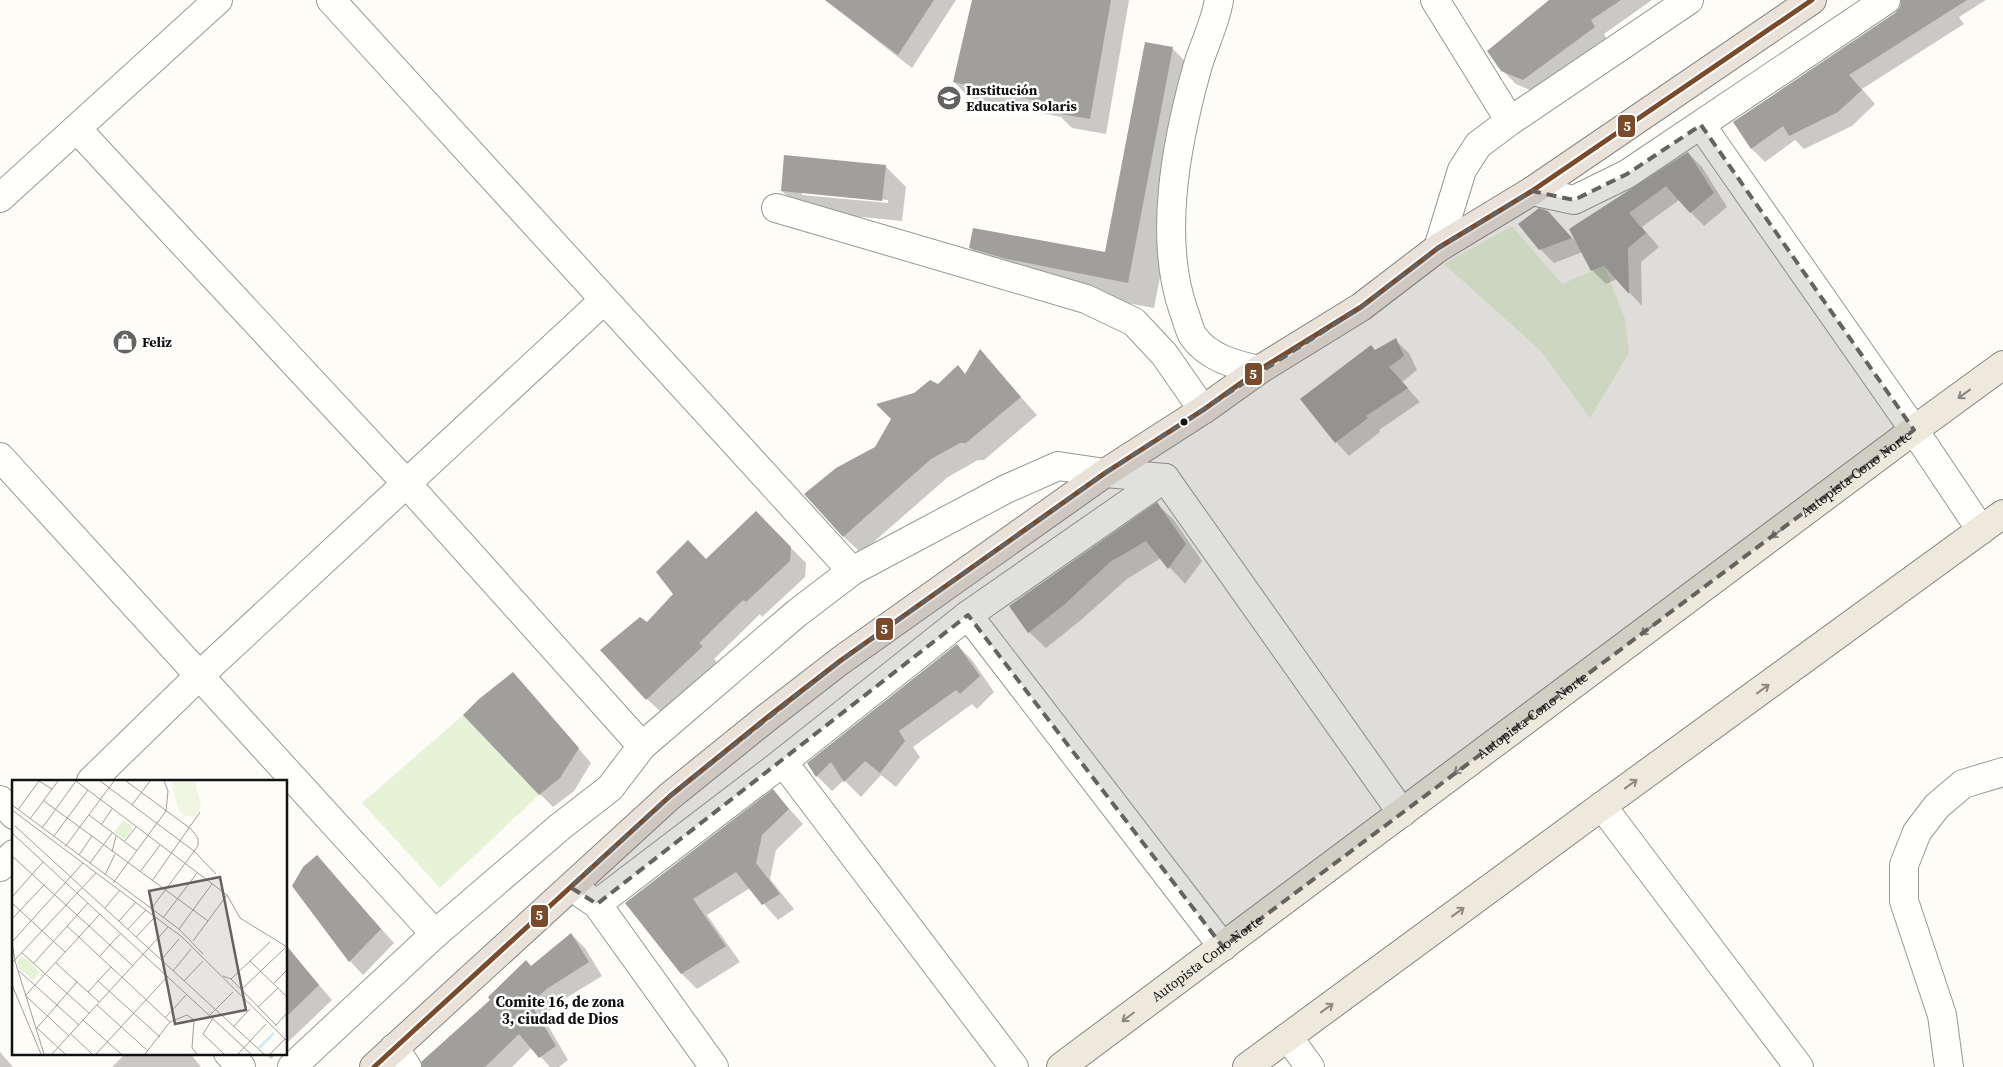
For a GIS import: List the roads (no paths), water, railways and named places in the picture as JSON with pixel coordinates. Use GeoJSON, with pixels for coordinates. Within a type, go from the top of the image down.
{"type":"FeatureCollection","features":[{"type":"Feature","properties":{"kind":"highway"},"geometry":{"type":"LineString","coordinates":[[374,1067],[401,1058],[570,887],[670,796],[776,710],[848,655],[1104,473],[1203,410],[1259,370],[1361,307],[1438,248],[1532,191],[1812,0]]}},
{"type":"Feature","properties":{"kind":"main road","name":"Autopista Cono Norte"},"geometry":{"type":"LineString","coordinates":[[1061,1067],[1914,430],[2003,366]]}},
{"type":"Feature","properties":{"kind":"main road"},"geometry":{"type":"LineString","coordinates":[[1247,1067],[2003,514]]}},
{"type":"Feature","properties":{"kind":"street"},"geometry":{"type":"LineString","coordinates":[[0,198],[218,0]]}},
{"type":"Feature","properties":{"kind":"street"},"geometry":{"type":"LineString","coordinates":[[331,0],[852,571]]}},
{"type":"Feature","properties":{"kind":"street"},"geometry":{"type":"LineString","coordinates":[[1220,0],[1217,14],[1196,71],[1172,195],[1171,236],[1174,272],[1181,302],[1193,336],[1206,349],[1219,358],[1259,370]]}},
{"type":"Feature","properties":{"kind":"street"},"geometry":{"type":"LineString","coordinates":[[1435,0],[1510,121]]}},
{"type":"Feature","properties":{"kind":"street"},"geometry":{"type":"LineString","coordinates":[[1438,248],[1462,170],[1478,145],[1510,121],[1689,0]]}},
{"type":"Feature","properties":{"kind":"street"},"geometry":{"type":"LineString","coordinates":[[1532,191],[1574,200],[1627,174],[1886,0]]}},
{"type":"Feature","properties":{"kind":"street"},"geometry":{"type":"LineString","coordinates":[[1701,125],[1914,430],[1981,530]]}},
{"type":"Feature","properties":{"kind":"street"},"geometry":{"type":"LineString","coordinates":[[77,129],[407,484],[642,746]]}},
{"type":"Feature","properties":{"kind":"street"},"geometry":{"type":"LineString","coordinates":[[776,208],[1094,303],[1134,322],[1164,354],[1203,410]]}},
{"type":"Feature","properties":{"kind":"street"},"geometry":{"type":"LineString","coordinates":[[92,780],[200,675],[604,301]]}},
{"type":"Feature","properties":{"kind":"street"},"geometry":{"type":"LineString","coordinates":[[0,457],[435,934]]}},
{"type":"Feature","properties":{"kind":"street"},"geometry":{"type":"LineString","coordinates":[[292,1067],[435,934],[562,826],[610,788],[642,746],[797,613],[852,571],[1006,489],[1058,466],[1104,473],[1165,478]]}},
{"type":"Feature","properties":{"kind":"street"},"geometry":{"type":"LineString","coordinates":[[1165,478],[1402,813]]}},
{"type":"Feature","properties":{"kind":"street"},"geometry":{"type":"LineString","coordinates":[[598,904],[783,762],[968,615],[1165,478]]}},
{"type":"Feature","properties":{"kind":"street"},"geometry":{"type":"LineString","coordinates":[[968,615],[1223,947]]}},
{"type":"Feature","properties":{"kind":"street"},"geometry":{"type":"LineString","coordinates":[[783,762],[1014,1067]]}},
{"type":"Feature","properties":{"kind":"street"},"geometry":{"type":"LineString","coordinates":[[1949,1067],[1942,1014],[1904,901],[1904,865],[1917,832],[1937,806],[1962,784],[2003,772]]}},
{"type":"Feature","properties":{"kind":"street"},"geometry":{"type":"LineString","coordinates":[[0,800],[12,813]]}},
{"type":"Feature","properties":{"kind":"street"},"geometry":{"type":"LineString","coordinates":[[1602,806],[1799,1067]]}},
{"type":"Feature","properties":{"kind":"street"},"geometry":{"type":"LineString","coordinates":[[0,867],[12,856]]}},
{"type":"Feature","properties":{"kind":"street"},"geometry":{"type":"LineString","coordinates":[[570,887],[598,904],[714,1067]]}},
{"type":"Feature","properties":{"kind":"street"},"geometry":{"type":"LineString","coordinates":[[1288,1037],[1310,1067]]}},
{"type":"Feature","properties":{"kind":"street"},"geometry":{"type":"LineString","coordinates":[[229,1054],[241,1067]]}},
{"type":"Feature","properties":{"kind":"place","name":"Institución Educativa Solaris"},"geometry":{"type":"Point","coordinates":[949,98]}},
{"type":"Feature","properties":{"kind":"place","name":"Feliz"},"geometry":{"type":"Point","coordinates":[125,342]}},
{"type":"Feature","properties":{"kind":"district","name":"Comite 16, de zona 3, ciudad de Dios"},"geometry":{"type":"Point","coordinates":[560,1010]}}]}
